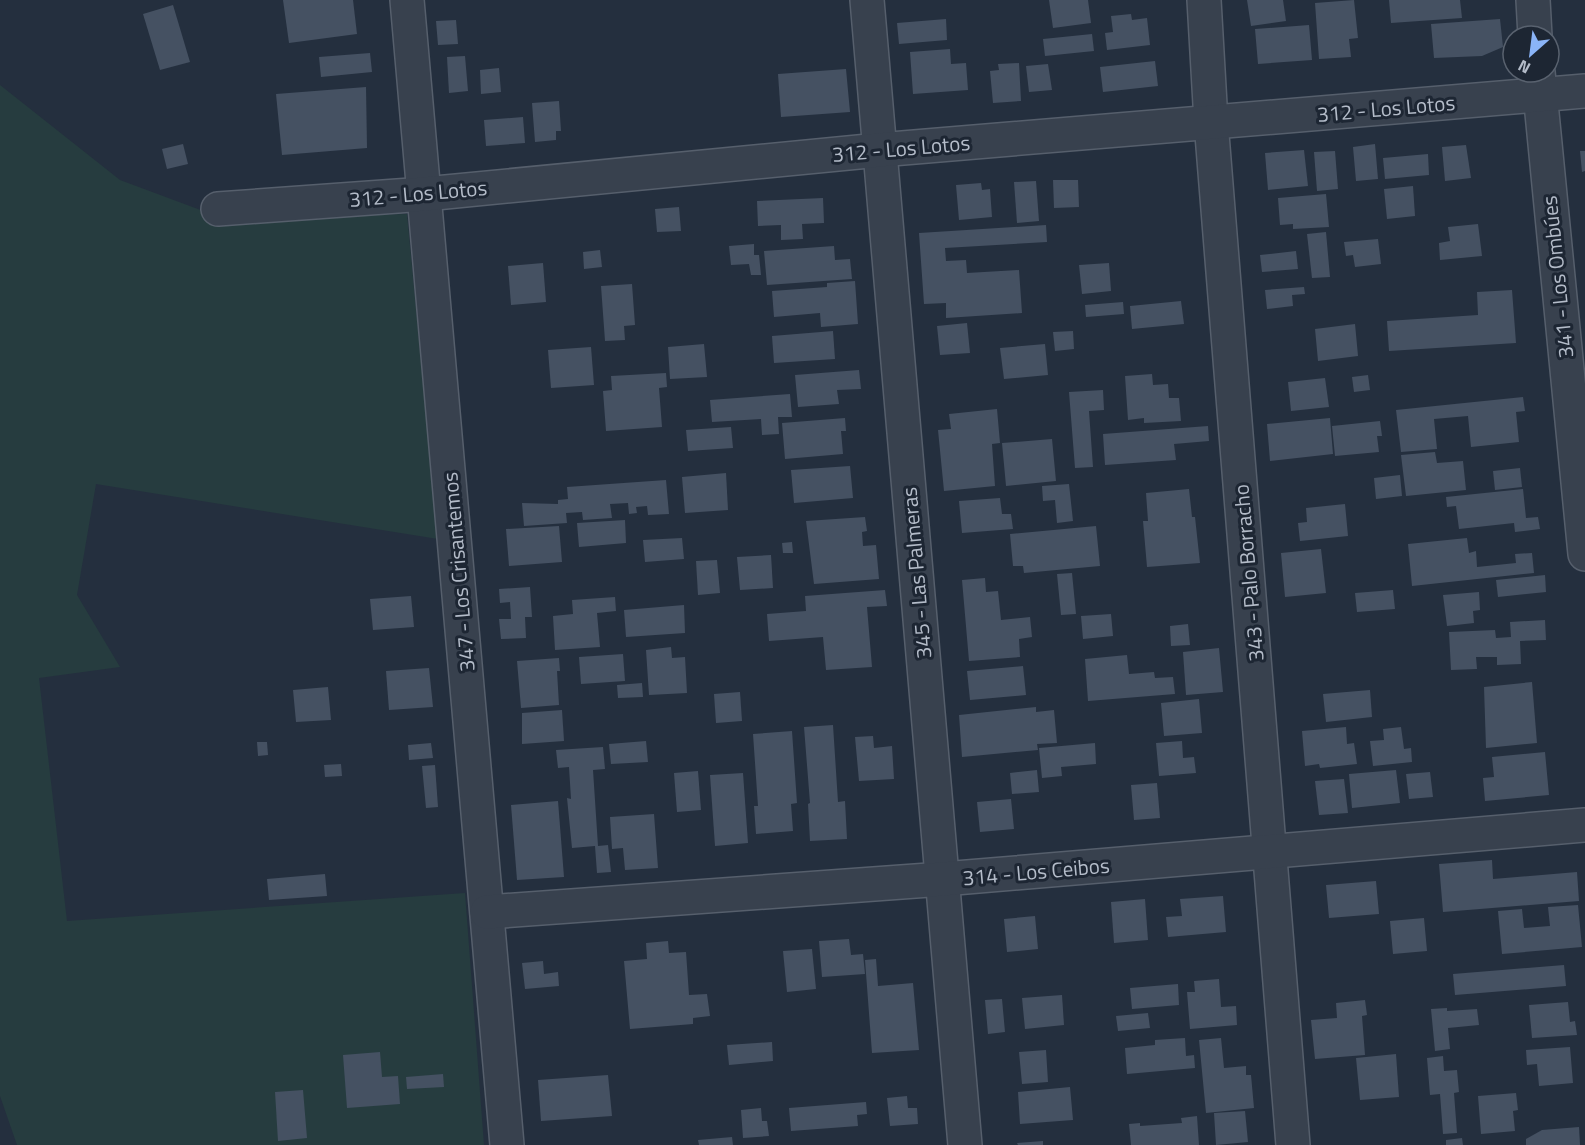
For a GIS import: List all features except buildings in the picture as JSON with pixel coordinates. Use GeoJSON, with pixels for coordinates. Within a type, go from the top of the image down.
{"type":"FeatureCollection","features":[{"type":"Feature","properties":{"kind":"street","name":"347 - Los Crisantemos"},"geometry":{"type":"LineString","coordinates":[[407,0],[507,1145]]}},
{"type":"Feature","properties":{"kind":"street","name":"345 - Las Palmeras"},"geometry":{"type":"LineString","coordinates":[[867,0],[965,1145]]}},
{"type":"Feature","properties":{"kind":"street","name":"343 - Palo Borracho"},"geometry":{"type":"LineString","coordinates":[[1204,0],[1211,122],[1293,1145]]}},
{"type":"Feature","properties":{"kind":"street"},"geometry":{"type":"LineString","coordinates":[[1533,0],[1534,24]]}},
{"type":"Feature","properties":{"kind":"street","name":"312 - Los Lotos"},"geometry":{"type":"LineString","coordinates":[[218,209],[425,194],[879,150],[1211,122],[1538,84],[1585,91]]}},
{"type":"Feature","properties":{"kind":"street","name":"341 - Los Ombúes"},"geometry":{"type":"LineString","coordinates":[[1538,84],[1585,554]]}},
{"type":"Feature","properties":{"kind":"street","name":"314 - Los Ceibos"},"geometry":{"type":"LineString","coordinates":[[487,912],[943,879],[1585,825]]}},
{"type":"Feature","properties":{"kind":"green space"},"geometry":{"type":"Polygon","coordinates":[[[0,85],[120,180],[222,218],[407,214],[438,539],[96,484],[77,595],[120,667],[39,678],[67,921],[465,893],[484,1145],[17,1145],[0,1096],[0,85]]]}}]}
